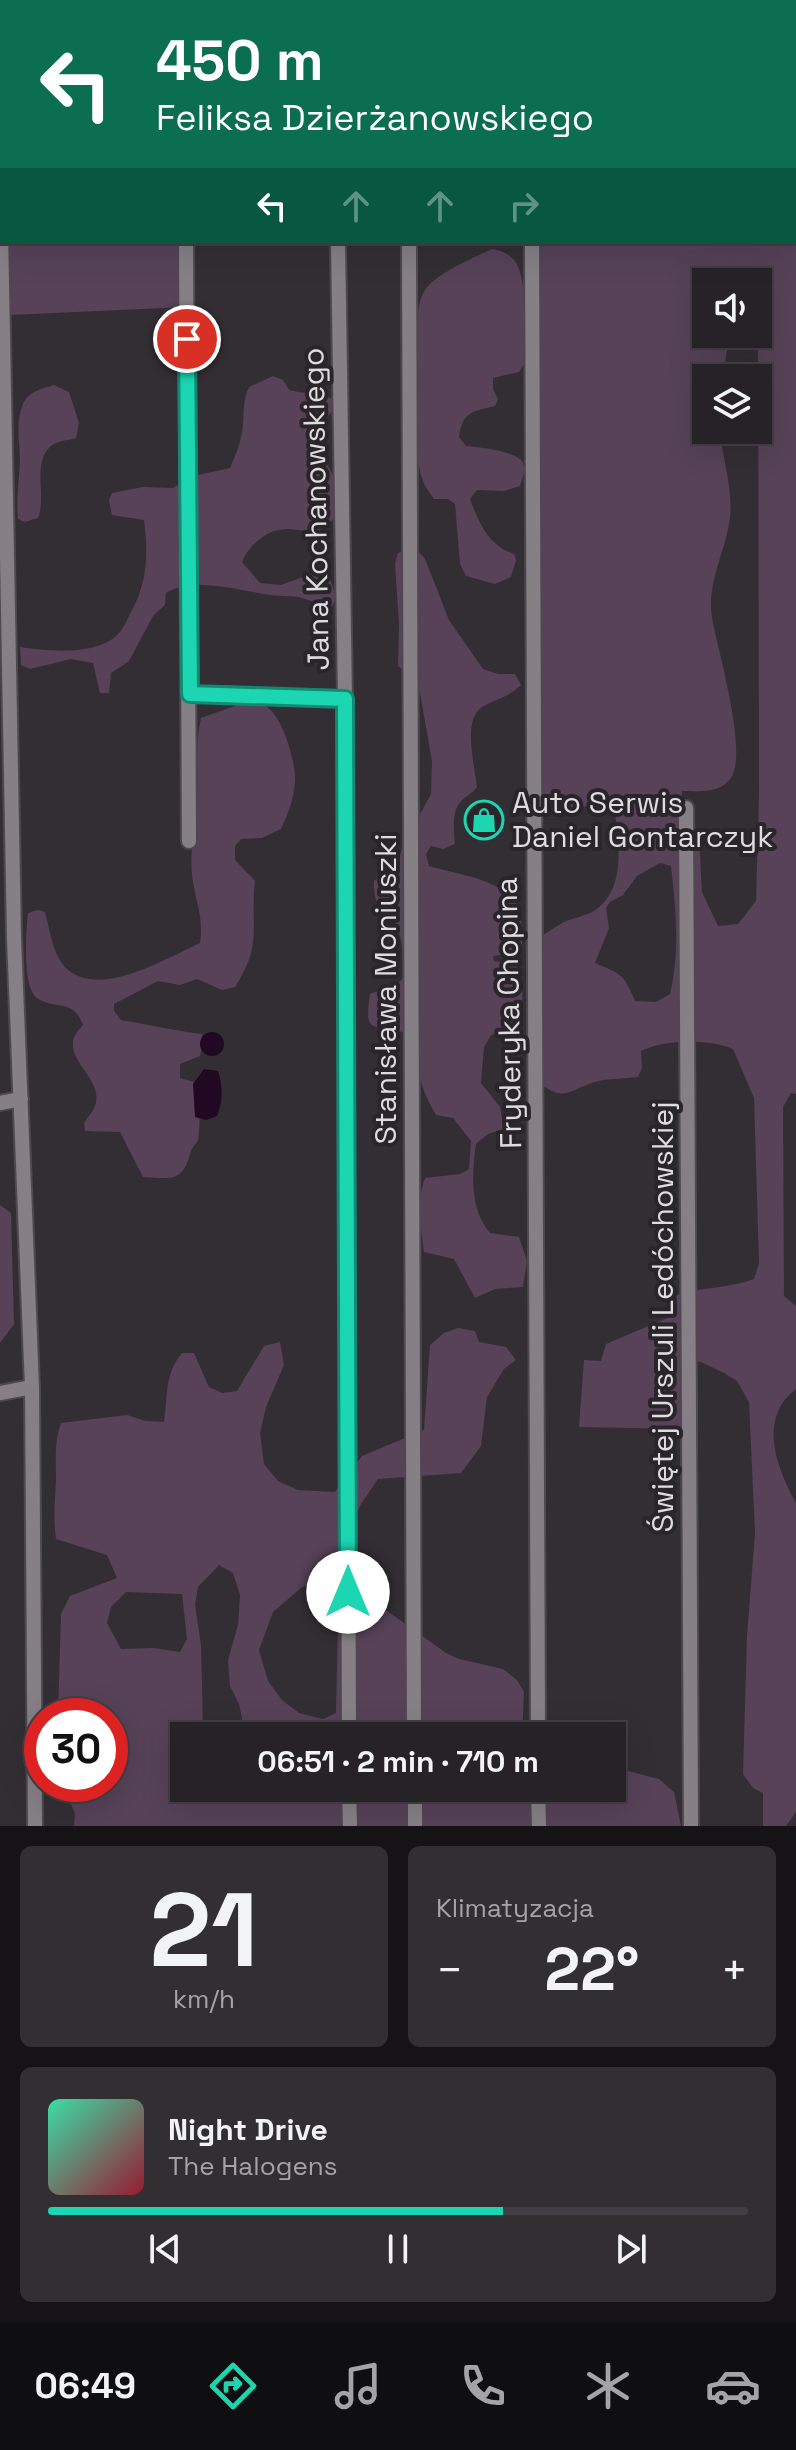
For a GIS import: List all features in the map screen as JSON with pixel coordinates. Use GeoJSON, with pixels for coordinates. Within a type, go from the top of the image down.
{"type":"FeatureCollection","features":[{"type":"Feature","properties":{"kind":"street"},"geometry":{"type":"LineString","coordinates":[[0,175],[0,204]]}},
{"type":"Feature","properties":{"kind":"street"},"geometry":{"type":"LineString","coordinates":[[0,244],[6,812],[32,1387],[35,1826]]}},
{"type":"Feature","properties":{"kind":"street"},"geometry":{"type":"LineString","coordinates":[[186,244],[189,841]]}},
{"type":"Feature","properties":{"kind":"street","name":"Jana Kochanowskiego"},"geometry":{"type":"LineString","coordinates":[[338,244],[345,699],[349,1722]]}},
{"type":"Feature","properties":{"kind":"street","name":"Stanisława Moniuszki"},"geometry":{"type":"LineString","coordinates":[[409,244],[414,1722]]}},
{"type":"Feature","properties":{"kind":"street","name":"Fryderyka Chopina"},"geometry":{"type":"LineString","coordinates":[[532,244],[538,1722]]}},
{"type":"Feature","properties":{"kind":"street"},"geometry":{"type":"LineString","coordinates":[[190,694],[345,699]]}},
{"type":"Feature","properties":{"kind":"street","name":"Świętej Urszuli Ledóchowskiej"},"geometry":{"type":"LineString","coordinates":[[686,808],[691,1826]]}},
{"type":"Feature","properties":{"kind":"street"},"geometry":{"type":"LineString","coordinates":[[0,1103],[21,1099]]}},
{"type":"Feature","properties":{"kind":"street"},"geometry":{"type":"LineString","coordinates":[[0,1393],[32,1387]]}},
{"type":"Feature","properties":{"kind":"street"},"geometry":{"type":"LineString","coordinates":[[349,1802],[350,1826]]}},
{"type":"Feature","properties":{"kind":"street"},"geometry":{"type":"LineString","coordinates":[[415,1802],[415,1826]]}},
{"type":"Feature","properties":{"kind":"street"},"geometry":{"type":"LineString","coordinates":[[538,1802],[539,1826]]}},
{"type":"Feature","properties":{"kind":"shaded area"},"geometry":{"type":"Polygon","coordinates":[[[9,244],[186,244],[186,307],[10,315],[9,244]]]}},
{"type":"Feature","properties":{"kind":"shaded area"},"geometry":{"type":"Polygon","coordinates":[[[538,244],[796,244],[796,1094],[791,1093],[783,1107],[784,1296],[796,1306],[796,1389],[784,1401],[774,1429],[777,1460],[796,1503],[796,1812],[786,1826],[763,1826],[763,1793],[753,1788],[743,1774],[747,1636],[755,1533],[749,1402],[737,1381],[701,1362],[685,1359],[686,1429],[579,1427],[584,1360],[601,1361],[606,1344],[674,1315],[677,1295],[754,1279],[759,1263],[754,1098],[733,1049],[700,1042],[662,1044],[641,1051],[642,1068],[638,1077],[608,1079],[562,1093],[548,1089],[539,1082],[537,939],[564,922],[594,911],[612,890],[618,862],[614,805],[537,809],[538,244]],[[692,268],[692,348],[727,350],[725,364],[692,364],[692,444],[722,444],[730,494],[728,529],[714,579],[711,605],[734,722],[736,763],[728,782],[717,789],[682,791],[682,801],[699,835],[702,892],[718,926],[738,924],[756,901],[759,795],[758,444],[772,444],[772,364],[758,364],[758,348],[772,348],[772,268],[692,268]],[[660,863],[637,876],[623,895],[606,908],[609,928],[595,963],[621,976],[635,1001],[656,1002],[670,994],[675,962],[671,866],[660,863]]]}},
{"type":"Feature","properties":{"kind":"shaded area"},"geometry":{"type":"Polygon","coordinates":[[[492,249],[510,256],[519,270],[525,311],[524,364],[519,372],[493,378],[493,389],[498,399],[495,406],[466,417],[459,437],[466,446],[504,452],[518,458],[523,464],[520,486],[504,491],[477,490],[470,499],[491,539],[514,554],[516,560],[511,577],[495,584],[466,576],[460,564],[455,504],[448,499],[434,499],[423,481],[416,440],[413,382],[416,325],[425,290],[446,272],[492,249]]]}},
{"type":"Feature","properties":{"kind":"shaded area"},"geometry":{"type":"Polygon","coordinates":[[[273,376],[283,380],[289,390],[334,400],[332,412],[315,422],[313,437],[333,476],[336,515],[318,530],[285,529],[265,535],[254,544],[242,562],[260,583],[281,585],[314,573],[329,576],[336,597],[332,607],[298,597],[217,586],[177,588],[166,593],[165,605],[153,616],[129,661],[111,673],[109,693],[100,693],[93,663],[71,659],[30,669],[21,665],[20,647],[58,651],[87,649],[111,640],[120,632],[141,588],[146,566],[146,543],[144,520],[112,515],[109,500],[112,493],[143,487],[173,488],[193,476],[230,468],[241,436],[249,387],[273,376]]]}},
{"type":"Feature","properties":{"kind":"shaded area"},"geometry":{"type":"Polygon","coordinates":[[[54,385],[69,392],[79,423],[76,438],[54,444],[46,452],[42,460],[38,518],[25,522],[18,519],[17,511],[21,411],[29,396],[54,385]]]}},
{"type":"Feature","properties":{"kind":"shaded area"},"geometry":{"type":"Polygon","coordinates":[[[414,546],[425,559],[449,620],[483,669],[498,674],[515,674],[521,685],[476,713],[472,722],[471,744],[477,787],[456,809],[455,844],[443,849],[431,846],[426,854],[429,866],[487,882],[508,894],[518,907],[522,923],[522,946],[508,954],[493,956],[494,961],[516,965],[521,981],[522,1003],[517,1026],[491,1035],[484,1047],[481,1083],[500,1107],[504,1129],[488,1134],[476,1144],[473,1179],[475,1202],[483,1223],[490,1233],[519,1237],[527,1261],[523,1287],[495,1289],[475,1298],[454,1259],[424,1252],[420,1215],[425,1178],[460,1174],[469,1169],[471,1141],[453,1118],[436,1115],[430,1105],[421,1080],[419,1042],[404,1033],[372,1025],[368,1017],[370,994],[398,983],[405,976],[398,930],[392,917],[376,899],[374,881],[399,859],[403,845],[431,794],[432,761],[420,693],[415,680],[398,666],[395,563],[398,553],[414,546]]]}},
{"type":"Feature","properties":{"kind":"shaded area"},"geometry":{"type":"Polygon","coordinates":[[[243,703],[265,706],[278,720],[293,763],[293,794],[281,829],[262,838],[241,839],[235,846],[235,860],[255,881],[252,947],[244,972],[235,987],[222,990],[197,979],[180,985],[158,981],[114,1004],[114,1011],[121,1020],[202,1034],[200,1056],[180,1064],[180,1078],[194,1082],[199,1117],[198,1140],[180,1174],[169,1178],[143,1177],[120,1132],[85,1131],[84,1123],[94,1108],[96,1095],[73,1046],[75,1036],[83,1025],[74,1011],[44,1002],[32,992],[26,958],[28,913],[38,910],[45,912],[58,957],[67,969],[81,977],[97,980],[134,973],[200,943],[200,916],[191,865],[198,793],[199,727],[201,718],[243,703]]]}},
{"type":"Feature","properties":{"kind":"shaded area"},"geometry":{"type":"Polygon","coordinates":[[[212,1032],[221,1035],[224,1044],[221,1053],[212,1056],[203,1053],[200,1044],[203,1035],[212,1032]]]}},
{"type":"Feature","properties":{"kind":"shaded area"},"geometry":{"type":"Polygon","coordinates":[[[204,1069],[218,1071],[221,1088],[217,1116],[206,1120],[195,1117],[193,1084],[204,1069]]]}},
{"type":"Feature","properties":{"kind":"shaded area"},"geometry":{"type":"Polygon","coordinates":[[[0,1205],[11,1213],[14,1324],[0,1343],[0,1205]]]}},
{"type":"Feature","properties":{"kind":"shaded area"},"geometry":{"type":"Polygon","coordinates":[[[458,1328],[475,1331],[479,1342],[506,1347],[516,1360],[504,1369],[487,1397],[481,1446],[461,1473],[378,1479],[361,1504],[327,1576],[301,1588],[273,1612],[259,1650],[268,1681],[282,1700],[299,1713],[323,1719],[336,1713],[338,1620],[372,1607],[386,1610],[446,1653],[503,1669],[517,1680],[524,1692],[523,1722],[242,1722],[239,1704],[230,1686],[228,1660],[238,1625],[240,1595],[233,1573],[219,1565],[198,1587],[195,1605],[201,1645],[203,1722],[170,1722],[170,1802],[626,1802],[626,1771],[659,1779],[674,1792],[681,1826],[74,1826],[75,1814],[70,1802],[128,1802],[128,1698],[59,1698],[61,1614],[70,1596],[117,1578],[107,1555],[56,1539],[56,1451],[61,1423],[127,1415],[145,1421],[164,1422],[169,1377],[182,1353],[194,1353],[209,1387],[222,1393],[237,1391],[264,1346],[280,1342],[284,1365],[266,1407],[260,1433],[264,1464],[278,1481],[298,1490],[335,1492],[362,1456],[424,1430],[430,1345],[444,1333],[458,1328]],[[126,1592],[111,1607],[107,1623],[121,1649],[154,1648],[180,1652],[187,1639],[182,1594],[126,1592]]]}},
{"type":"Feature","properties":{"kind":"place","name":"Auto Serwis Daniel Gontarczyk"},"geometry":{"type":"Point","coordinates":[484,820]}},
{"type":"Feature","properties":{"kind":"route"},"geometry":{"type":"LineString","coordinates":[[187,339],[190,694],[345,699],[348,1592]]}}]}
